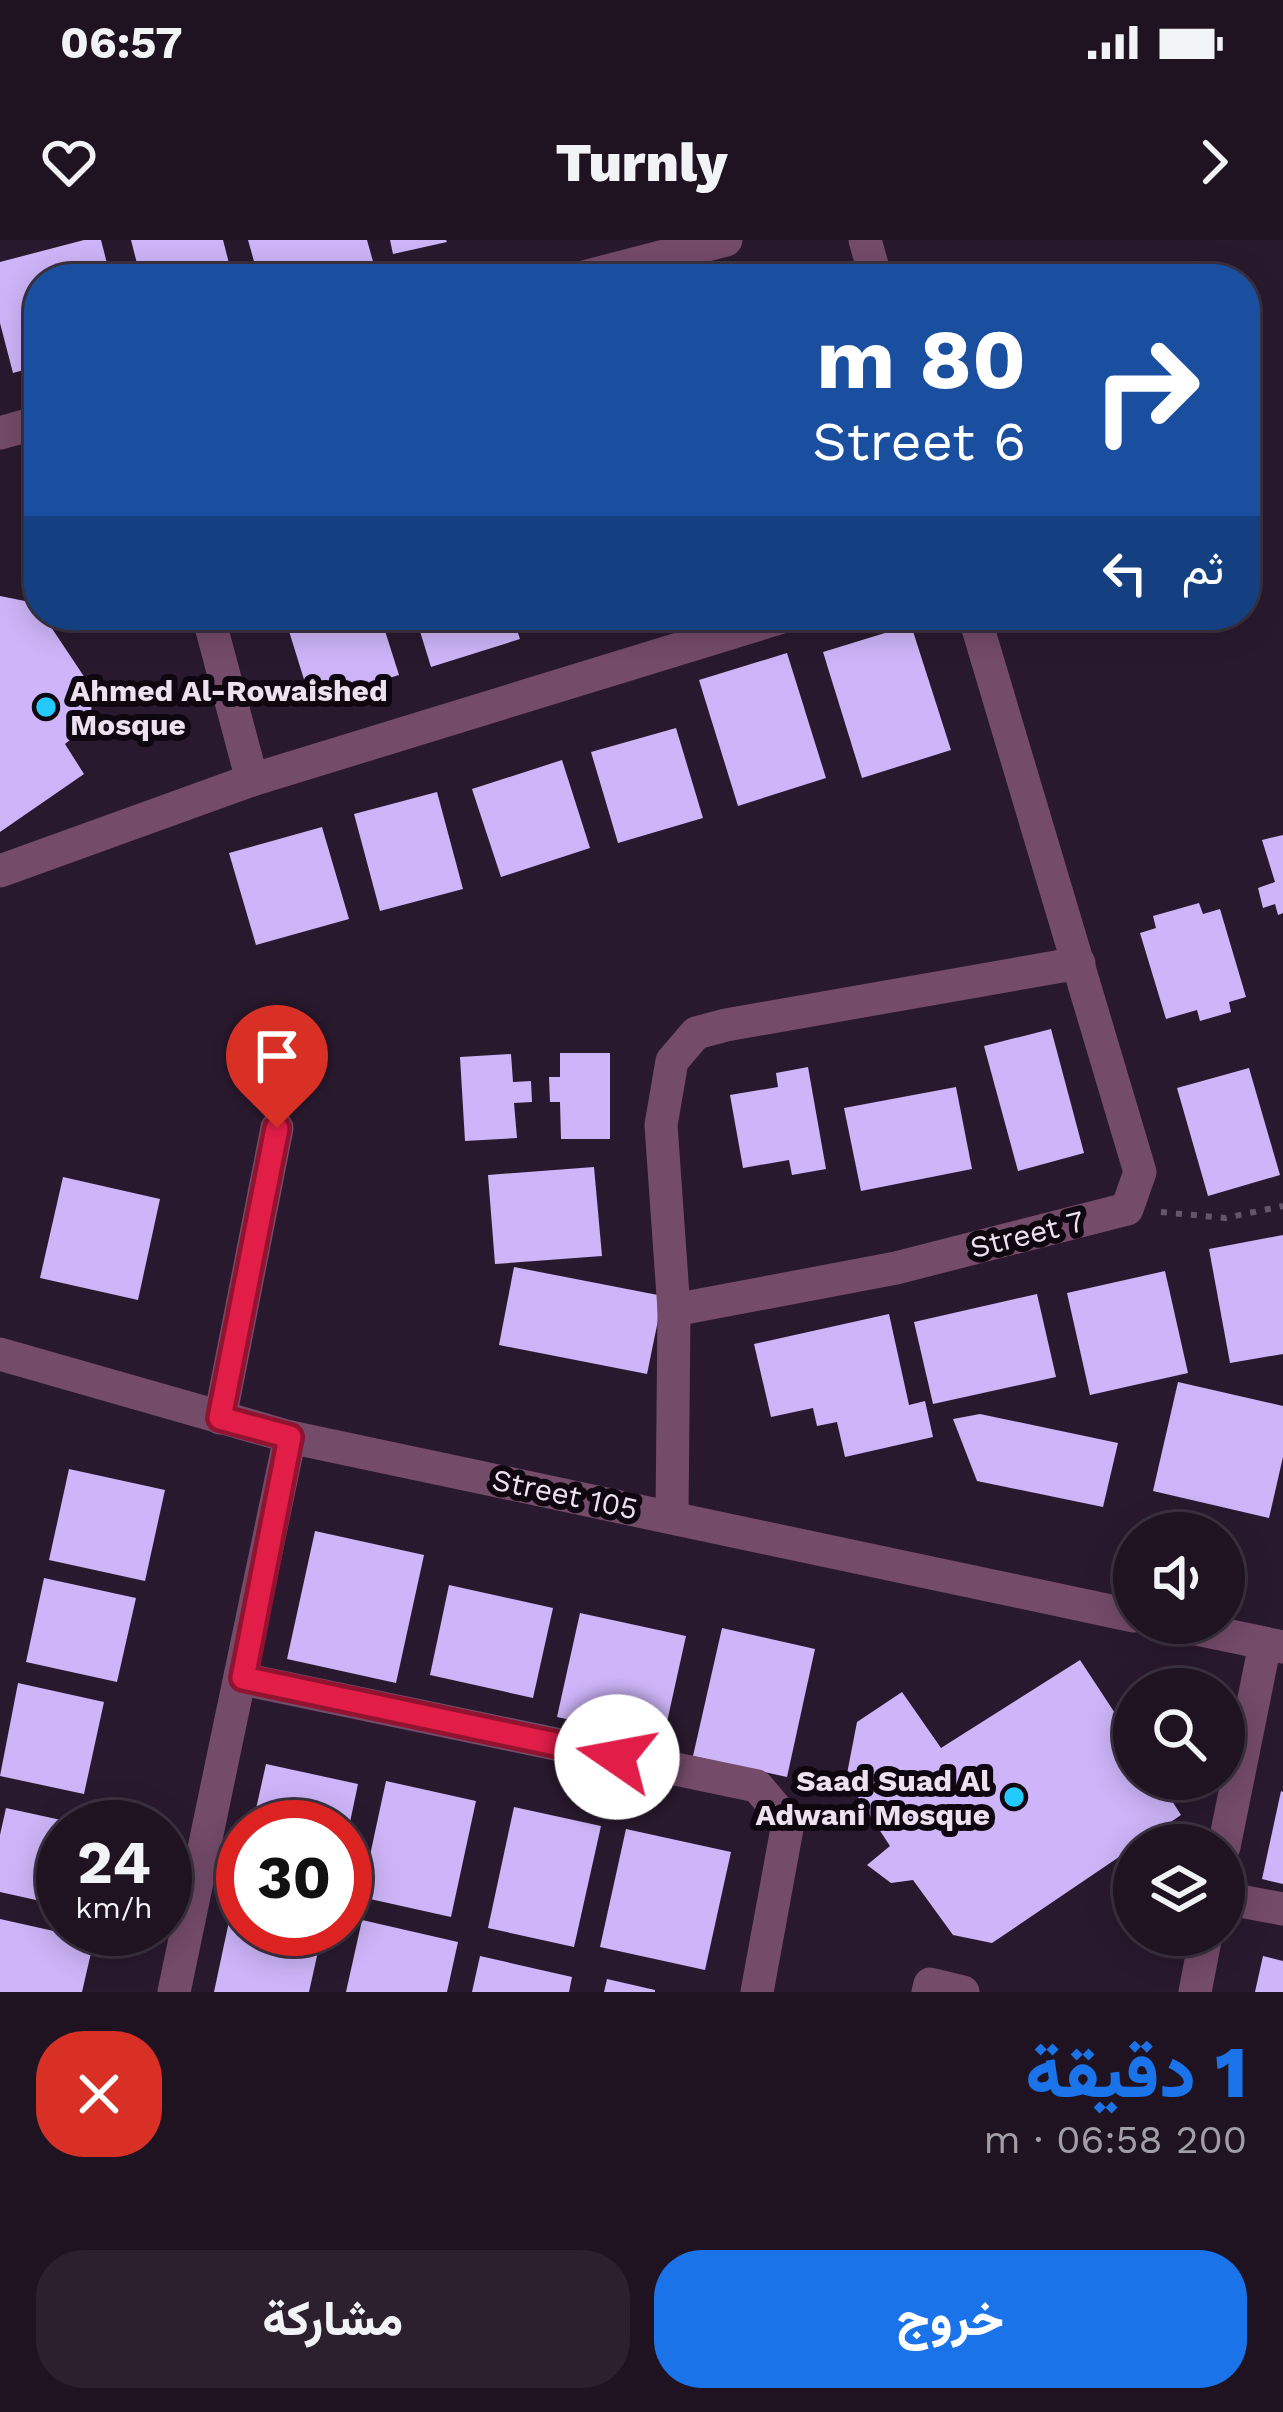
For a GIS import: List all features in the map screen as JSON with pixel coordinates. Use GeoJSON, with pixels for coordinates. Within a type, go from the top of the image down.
{"type":"FeatureCollection","features":[{"type":"Feature","properties":{"kind":"street"},"geometry":{"type":"LineString","coordinates":[[634,264],[726,240]]}},
{"type":"Feature","properties":{"kind":"street"},"geometry":{"type":"LineString","coordinates":[[212,630],[252,780]]}},
{"type":"Feature","properties":{"kind":"street"},"geometry":{"type":"LineString","coordinates":[[0,871],[252,780],[740,630]]}},
{"type":"Feature","properties":{"kind":"street","name":"Street 7"},"geometry":{"type":"LineString","coordinates":[[674,1310],[896,1268],[1127,1209],[1141,1172],[978,630]]}},
{"type":"Feature","properties":{"kind":"street"},"geometry":{"type":"LineString","coordinates":[[672,1516],[674,1310],[661,1125],[672,1061],[697,1033],[1078,963]]}},
{"type":"Feature","properties":{"kind":"street"},"geometry":{"type":"LineString","coordinates":[[220,1418],[277,1128]]}},
{"type":"Feature","properties":{"kind":"street","name":"Street 105"},"geometry":{"type":"LineString","coordinates":[[0,1354],[290,1437],[1113,1611]]}},
{"type":"Feature","properties":{"kind":"street"},"geometry":{"type":"LineString","coordinates":[[174,1992],[290,1437]]}},
{"type":"Feature","properties":{"kind":"street"},"geometry":{"type":"LineString","coordinates":[[1230,1824],[1274,1646]]}},
{"type":"Feature","properties":{"kind":"street"},"geometry":{"type":"LineString","coordinates":[[243,1678],[757,1786],[788,1823],[757,1992]]}},
{"type":"Feature","properties":{"kind":"street"},"geometry":{"type":"LineString","coordinates":[[1245,1902],[1283,1910]]}},
{"type":"Feature","properties":{"kind":"street"},"geometry":{"type":"LineString","coordinates":[[1195,1992],[1202,1956]]}},
{"type":"Feature","properties":{"kind":"street"},"geometry":{"type":"LineString","coordinates":[[928,1992],[929,1984],[963,1992]]}},
{"type":"Feature","properties":{"kind":"path"},"geometry":{"type":"LineString","coordinates":[[1127,1209],[1225,1218],[1283,1206]]}},
{"type":"Feature","properties":{"kind":"building"},"geometry":{"type":"Polygon","coordinates":[[[84,240],[101,240],[107,264],[24,264],[24,370],[13,373],[0,323],[0,262],[84,240]]]}},
{"type":"Feature","properties":{"kind":"building"},"geometry":{"type":"Polygon","coordinates":[[[131,240],[223,240],[229,264],[137,264],[131,240]]]}},
{"type":"Feature","properties":{"kind":"building"},"geometry":{"type":"Polygon","coordinates":[[[248,240],[367,240],[374,264],[255,264],[248,240]]]}},
{"type":"Feature","properties":{"kind":"building"},"geometry":{"type":"Polygon","coordinates":[[[390,240],[446,240],[447,242],[393,254],[390,240]]]}},
{"type":"Feature","properties":{"kind":"building","name":"Ahmed Al-Rowaished Mosque"},"geometry":{"type":"Polygon","coordinates":[[[0,596],[24,601],[24,630],[53,630],[93,690],[90,724],[65,744],[84,774],[0,832],[0,596]]]}},
{"type":"Feature","properties":{"kind":"building"},"geometry":{"type":"Polygon","coordinates":[[[289,630],[385,630],[399,675],[311,702],[289,630]]]}},
{"type":"Feature","properties":{"kind":"building"},"geometry":{"type":"Polygon","coordinates":[[[420,630],[517,630],[520,639],[431,667],[420,630]]]}},
{"type":"Feature","properties":{"kind":"building"},"geometry":{"type":"Polygon","coordinates":[[[895,630],[913,630],[951,750],[862,778],[823,652],[895,630]]]}},
{"type":"Feature","properties":{"kind":"building"},"geometry":{"type":"Polygon","coordinates":[[[787,653],[826,778],[738,806],[699,680],[787,653]]]}},
{"type":"Feature","properties":{"kind":"building"},"geometry":{"type":"Polygon","coordinates":[[[676,728],[703,818],[618,843],[591,752],[676,728]]]}},
{"type":"Feature","properties":{"kind":"building"},"geometry":{"type":"Polygon","coordinates":[[[562,760],[590,848],[501,877],[472,789],[562,760]]]}},
{"type":"Feature","properties":{"kind":"building"},"geometry":{"type":"Polygon","coordinates":[[[437,792],[463,889],[380,911],[354,814],[437,792]]]}},
{"type":"Feature","properties":{"kind":"building"},"geometry":{"type":"Polygon","coordinates":[[[322,827],[349,919],[256,945],[229,853],[322,827]]]}},
{"type":"Feature","properties":{"kind":"building"},"geometry":{"type":"Polygon","coordinates":[[[1283,835],[1283,913],[1278,915],[1275,904],[1263,908],[1258,888],[1275,882],[1262,840],[1283,835]]]}},
{"type":"Feature","properties":{"kind":"building"},"geometry":{"type":"Polygon","coordinates":[[[1199,903],[1203,914],[1220,909],[1246,997],[1229,1002],[1231,1012],[1200,1021],[1197,1010],[1166,1019],[1140,933],[1156,928],[1153,916],[1199,903]]]}},
{"type":"Feature","properties":{"kind":"building"},"geometry":{"type":"Polygon","coordinates":[[[1051,1029],[1084,1153],[1018,1171],[984,1046],[1051,1029]]]}},
{"type":"Feature","properties":{"kind":"building"},"geometry":{"type":"Polygon","coordinates":[[[560,1053],[610,1053],[610,1139],[561,1139],[560,1102],[550,1102],[549,1077],[560,1077],[560,1053]]]}},
{"type":"Feature","properties":{"kind":"building"},"geometry":{"type":"Polygon","coordinates":[[[511,1054],[513,1082],[531,1081],[532,1102],[514,1103],[517,1138],[465,1141],[460,1057],[511,1054]]]}},
{"type":"Feature","properties":{"kind":"building"},"geometry":{"type":"Polygon","coordinates":[[[808,1067],[826,1169],[792,1175],[789,1160],[743,1168],[730,1095],[778,1087],[776,1073],[808,1067]]]}},
{"type":"Feature","properties":{"kind":"building"},"geometry":{"type":"Polygon","coordinates":[[[1249,1068],[1280,1175],[1208,1196],[1177,1088],[1249,1068]]]}},
{"type":"Feature","properties":{"kind":"building"},"geometry":{"type":"Polygon","coordinates":[[[956,1087],[972,1169],[861,1191],[844,1108],[956,1087]]]}},
{"type":"Feature","properties":{"kind":"building"},"geometry":{"type":"Polygon","coordinates":[[[594,1167],[602,1256],[495,1264],[488,1175],[594,1167]]]}},
{"type":"Feature","properties":{"kind":"building"},"geometry":{"type":"Polygon","coordinates":[[[63,1177],[160,1199],[138,1300],[40,1278],[63,1177]]]}},
{"type":"Feature","properties":{"kind":"building"},"geometry":{"type":"Polygon","coordinates":[[[1283,1235],[1283,1354],[1230,1363],[1209,1249],[1283,1235]]]}},
{"type":"Feature","properties":{"kind":"building"},"geometry":{"type":"Polygon","coordinates":[[[514,1267],[663,1296],[647,1374],[499,1345],[514,1267]]]}},
{"type":"Feature","properties":{"kind":"building"},"geometry":{"type":"Polygon","coordinates":[[[1165,1271],[1188,1373],[1090,1395],[1067,1293],[1165,1271]]]}},
{"type":"Feature","properties":{"kind":"building"},"geometry":{"type":"Polygon","coordinates":[[[1037,1294],[1056,1377],[933,1404],[914,1322],[1037,1294]]]}},
{"type":"Feature","properties":{"kind":"building"},"geometry":{"type":"Polygon","coordinates":[[[889,1314],[909,1405],[925,1401],[933,1437],[845,1457],[837,1422],[817,1426],[813,1408],[771,1417],[754,1344],[889,1314]]]}},
{"type":"Feature","properties":{"kind":"building"},"geometry":{"type":"Polygon","coordinates":[[[1178,1382],[1283,1406],[1283,1457],[1269,1518],[1153,1491],[1178,1382]]]}},
{"type":"Feature","properties":{"kind":"building"},"geometry":{"type":"Polygon","coordinates":[[[980,1414],[1118,1443],[1103,1507],[977,1481],[953,1419],[980,1414]]]}},
{"type":"Feature","properties":{"kind":"building"},"geometry":{"type":"Polygon","coordinates":[[[69,1469],[165,1490],[145,1581],[49,1560],[69,1469]]]}},
{"type":"Feature","properties":{"kind":"building"},"geometry":{"type":"Polygon","coordinates":[[[315,1531],[424,1555],[396,1683],[287,1659],[315,1531]]]}},
{"type":"Feature","properties":{"kind":"building"},"geometry":{"type":"Polygon","coordinates":[[[44,1578],[136,1598],[117,1682],[26,1662],[44,1578]]]}},
{"type":"Feature","properties":{"kind":"building"},"geometry":{"type":"Polygon","coordinates":[[[449,1585],[553,1608],[533,1698],[430,1675],[449,1585]]]}},
{"type":"Feature","properties":{"kind":"building"},"geometry":{"type":"Polygon","coordinates":[[[580,1613],[686,1636],[663,1740],[557,1717],[580,1613]]]}},
{"type":"Feature","properties":{"kind":"building"},"geometry":{"type":"Polygon","coordinates":[[[722,1628],[815,1649],[787,1777],[693,1756],[722,1628]]]}},
{"type":"Feature","properties":{"kind":"building","name":"Saad Suad Al Adwani Mosque"},"geometry":{"type":"Polygon","coordinates":[[[1080,1660],[1113,1710],[1113,1800],[1171,1800],[1181,1815],[1168,1824],[1113,1824],[1113,1861],[992,1943],[953,1935],[913,1880],[891,1883],[867,1865],[890,1846],[846,1779],[857,1722],[902,1692],[941,1748],[1080,1660]]]}},
{"type":"Feature","properties":{"kind":"building"},"geometry":{"type":"Polygon","coordinates":[[[18,1683],[104,1702],[84,1794],[0,1776],[18,1683]]]}},
{"type":"Feature","properties":{"kind":"building"},"geometry":{"type":"Polygon","coordinates":[[[266,1764],[358,1784],[355,1800],[258,1800],[266,1764]]]}},
{"type":"Feature","properties":{"kind":"building"},"geometry":{"type":"Polygon","coordinates":[[[386,1781],[476,1801],[451,1917],[372,1899],[372,1846],[386,1781]]]}},
{"type":"Feature","properties":{"kind":"building"},"geometry":{"type":"Polygon","coordinates":[[[1283,1792],[1283,1884],[1262,1879],[1283,1792]]]}},
{"type":"Feature","properties":{"kind":"building"},"geometry":{"type":"Polygon","coordinates":[[[514,1807],[601,1826],[574,1947],[488,1928],[514,1807]]]}},
{"type":"Feature","properties":{"kind":"building"},"geometry":{"type":"Polygon","coordinates":[[[6,1808],[36,1815],[36,1900],[0,1892],[0,1835],[6,1808]]]}},
{"type":"Feature","properties":{"kind":"building"},"geometry":{"type":"Polygon","coordinates":[[[626,1829],[731,1852],[705,1970],[600,1947],[626,1829]]]}},
{"type":"Feature","properties":{"kind":"building"},"geometry":{"type":"Polygon","coordinates":[[[0,1919],[36,1927],[36,1956],[90,1956],[82,1992],[0,1992],[0,1919]]]}},
{"type":"Feature","properties":{"kind":"building"},"geometry":{"type":"Polygon","coordinates":[[[372,1922],[458,1942],[447,1992],[346,1992],[354,1956],[372,1956],[372,1922]]]}},
{"type":"Feature","properties":{"kind":"building"},"geometry":{"type":"Polygon","coordinates":[[[222,1956],[317,1956],[309,1992],[214,1992],[222,1956]]]}},
{"type":"Feature","properties":{"kind":"building"},"geometry":{"type":"Polygon","coordinates":[[[480,1956],[572,1977],[569,1992],[472,1992],[480,1956]]]}},
{"type":"Feature","properties":{"kind":"building"},"geometry":{"type":"Polygon","coordinates":[[[1263,1956],[1283,1961],[1283,1992],[1255,1992],[1263,1956]]]}},
{"type":"Feature","properties":{"kind":"building"},"geometry":{"type":"Polygon","coordinates":[[[607,1979],[655,1990],[655,1992],[604,1992],[607,1979]]]}},
{"type":"Feature","properties":{"kind":"place","name":"Ahmed Al-Rowaished Mosque"},"geometry":{"type":"Point","coordinates":[46,707]}},
{"type":"Feature","properties":{"kind":"place","name":"Saad Suad Al Adwani Mosque"},"geometry":{"type":"Point","coordinates":[1014,1797]}},
{"type":"Feature","properties":{"kind":"route"},"geometry":{"type":"LineString","coordinates":[[277,1128],[220,1418],[290,1437],[243,1678],[617,1757]]}}]}
